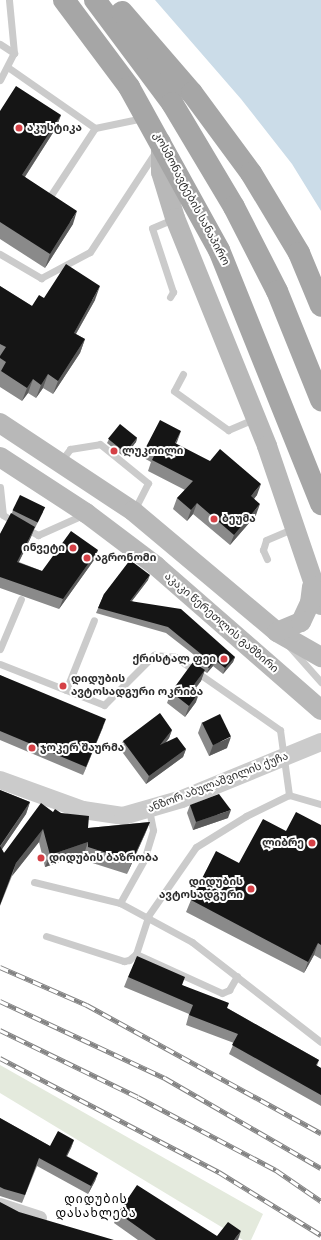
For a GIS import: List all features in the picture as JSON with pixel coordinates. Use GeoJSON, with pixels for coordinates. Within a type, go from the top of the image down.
{"type":"FeatureCollection","features":[{"type":"Feature","properties":{"kind":"main road","name":"კოსმონავტების სანაპირო"},"geometry":{"type":"LineString","coordinates":[[64,0],[147,116],[219,250],[321,504]]}},
{"type":"Feature","properties":{"kind":"main road"},"geometry":{"type":"LineString","coordinates":[[95,0],[184,123],[260,254],[321,400]]}},
{"type":"Feature","properties":{"kind":"main road"},"geometry":{"type":"LineString","coordinates":[[111,0],[160,54],[217,128],[274,208],[299,253],[321,306]]}},
{"type":"Feature","properties":{"kind":"main road"},"geometry":{"type":"LineString","coordinates":[[217,128],[184,123],[162,142],[162,172],[175,218],[256,418],[296,527],[312,586],[321,605]]}},
{"type":"Feature","properties":{"kind":"main road"},"geometry":{"type":"LineString","coordinates":[[0,423],[66,455],[277,632],[321,657]]}},
{"type":"Feature","properties":{"kind":"main road","name":"აკაკი წერეთლის გამზირი"},"geometry":{"type":"LineString","coordinates":[[0,457],[86,513],[156,566],[321,710]]}},
{"type":"Feature","properties":{"kind":"main road"},"geometry":{"type":"LineString","coordinates":[[277,632],[301,622],[312,586]]}},
{"type":"Feature","properties":{"kind":"street","name":"ანზორ აბულაშვილის ქუჩა"},"geometry":{"type":"LineString","coordinates":[[0,780],[42,799],[110,816],[149,810],[286,758],[321,742]]}},
{"type":"Feature","properties":{"kind":"street"},"geometry":{"type":"LineString","coordinates":[[0,1205],[58,1224]]}},
{"type":"Feature","properties":{"kind":"lane"},"geometry":{"type":"LineString","coordinates":[[0,80],[9,68],[14,53],[9,0]]}},
{"type":"Feature","properties":{"kind":"lane"},"geometry":{"type":"LineString","coordinates":[[0,44],[14,53]]}},
{"type":"Feature","properties":{"kind":"lane"},"geometry":{"type":"LineString","coordinates":[[9,68],[95,128]]}},
{"type":"Feature","properties":{"kind":"lane"},"geometry":{"type":"LineString","coordinates":[[47,202],[95,128],[147,116]]}},
{"type":"Feature","properties":{"kind":"lane"},"geometry":{"type":"LineString","coordinates":[[0,254],[41,278],[90,252],[162,142]]}},
{"type":"Feature","properties":{"kind":"lane"},"geometry":{"type":"LineString","coordinates":[[170,297],[173,292],[152,228],[175,218]]}},
{"type":"Feature","properties":{"kind":"lane"},"geometry":{"type":"LineString","coordinates":[[183,374],[174,391],[228,430],[256,418]]}},
{"type":"Feature","properties":{"kind":"lane"},"geometry":{"type":"LineString","coordinates":[[66,455],[100,444],[148,483],[146,492],[133,511]]}},
{"type":"Feature","properties":{"kind":"lane"},"geometry":{"type":"LineString","coordinates":[[0,487],[3,515],[38,535],[86,513]]}},
{"type":"Feature","properties":{"kind":"lane"},"geometry":{"type":"LineString","coordinates":[[267,559],[263,550],[266,540],[296,527]]}},
{"type":"Feature","properties":{"kind":"lane"},"geometry":{"type":"LineString","coordinates":[[0,649],[21,599]]}},
{"type":"Feature","properties":{"kind":"lane"},"geometry":{"type":"LineString","coordinates":[[66,690],[94,620]]}},
{"type":"Feature","properties":{"kind":"lane"},"geometry":{"type":"LineString","coordinates":[[277,632],[321,682]]}},
{"type":"Feature","properties":{"kind":"lane"},"geometry":{"type":"LineString","coordinates":[[0,664],[104,705],[154,655],[175,657],[277,727],[286,758],[289,795]]}},
{"type":"Feature","properties":{"kind":"lane"},"geometry":{"type":"LineString","coordinates":[[46,936],[124,961],[136,954],[148,916],[196,847],[246,816],[289,795],[321,804]]}},
{"type":"Feature","properties":{"kind":"lane"},"geometry":{"type":"LineString","coordinates":[[120,903],[144,860],[153,830],[149,810]]}},
{"type":"Feature","properties":{"kind":"lane"},"geometry":{"type":"LineString","coordinates":[[34,882],[120,903],[148,916],[192,942],[321,1042]]}},
{"type":"Feature","properties":{"kind":"lane"},"geometry":{"type":"LineString","coordinates":[[136,954],[222,993],[229,990],[237,976]]}},
{"type":"Feature","properties":{"kind":"shaded area"},"geometry":{"type":"Polygon","coordinates":[[[0,1065],[263,1214],[251,1240],[243,1240],[0,1093],[0,1065]]]}},
{"type":"Feature","properties":{"kind":"water"},"geometry":{"type":"Polygon","coordinates":[[[155,0],[321,0],[321,211],[292,164],[241,99],[155,0]]]}},
{"type":"Feature","properties":{"kind":"building"},"geometry":{"type":"Polygon","coordinates":[[[16,86],[61,115],[22,175],[77,211],[50,254],[0,222],[0,111],[16,86]]]}},
{"type":"Feature","properties":{"kind":"building"},"geometry":{"type":"Polygon","coordinates":[[[66,264],[100,286],[74,333],[85,339],[58,381],[48,374],[41,385],[33,379],[27,388],[1,371],[6,362],[0,358],[0,356],[6,347],[0,344],[0,286],[32,306],[39,295],[44,298],[66,264]]]}},
{"type":"Feature","properties":{"kind":"building"},"geometry":{"type":"Polygon","coordinates":[[[160,420],[181,431],[175,443],[210,461],[220,449],[261,484],[251,496],[260,504],[234,535],[197,503],[191,510],[177,498],[193,481],[152,460],[156,452],[146,447],[160,420]]]}},
{"type":"Feature","properties":{"kind":"building"},"geometry":{"type":"Polygon","coordinates":[[[120,424],[137,438],[125,453],[108,439],[120,424]]]}},
{"type":"Feature","properties":{"kind":"building"},"geometry":{"type":"Polygon","coordinates":[[[20,495],[45,507],[38,523],[13,510],[20,495]]]}},
{"type":"Feature","properties":{"kind":"building"},"geometry":{"type":"Polygon","coordinates":[[[11,513],[35,527],[17,562],[42,571],[71,531],[98,550],[63,599],[0,577],[0,534],[11,513]]]}},
{"type":"Feature","properties":{"kind":"building"},"geometry":{"type":"Polygon","coordinates":[[[130,560],[150,575],[130,601],[181,609],[235,657],[225,668],[215,660],[209,668],[197,659],[201,654],[168,627],[98,608],[104,594],[130,560]]]}},
{"type":"Feature","properties":{"kind":"building"},"geometry":{"type":"Polygon","coordinates":[[[193,662],[205,670],[193,686],[200,691],[189,706],[171,692],[193,662]]]}},
{"type":"Feature","properties":{"kind":"building"},"geometry":{"type":"Polygon","coordinates":[[[0,675],[106,719],[86,767],[0,731],[0,675]]]}},
{"type":"Feature","properties":{"kind":"building"},"geometry":{"type":"Polygon","coordinates":[[[160,713],[172,730],[160,745],[177,737],[186,749],[149,776],[123,741],[160,713]]]}},
{"type":"Feature","properties":{"kind":"building"},"geometry":{"type":"Polygon","coordinates":[[[220,714],[231,736],[213,745],[202,723],[220,714]]]}},
{"type":"Feature","properties":{"kind":"building"},"geometry":{"type":"Polygon","coordinates":[[[0,790],[30,802],[0,846],[0,790]]]}},
{"type":"Feature","properties":{"kind":"building"},"geometry":{"type":"Polygon","coordinates":[[[219,794],[231,810],[196,822],[190,805],[219,794]]]}},
{"type":"Feature","properties":{"kind":"building"},"geometry":{"type":"Polygon","coordinates":[[[41,803],[53,812],[55,809],[61,813],[89,816],[88,828],[150,822],[132,861],[88,847],[88,842],[50,855],[43,829],[16,863],[0,905],[0,846],[4,853],[41,803]]]}},
{"type":"Feature","properties":{"kind":"building"},"geometry":{"type":"Polygon","coordinates":[[[296,812],[321,825],[321,945],[318,943],[308,962],[191,900],[216,851],[239,863],[263,819],[286,831],[296,812]]]}},
{"type":"Feature","properties":{"kind":"building"},"geometry":{"type":"Polygon","coordinates":[[[137,956],[185,977],[182,985],[229,1003],[227,1008],[319,1060],[316,1065],[321,1068],[321,1095],[232,1045],[238,1034],[189,1015],[193,1005],[128,977],[137,956]]]}},
{"type":"Feature","properties":{"kind":"building"},"geometry":{"type":"Polygon","coordinates":[[[0,1118],[50,1146],[58,1131],[74,1140],[66,1156],[98,1173],[91,1186],[39,1158],[25,1195],[0,1187],[0,1118]]]}},
{"type":"Feature","properties":{"kind":"building"},"geometry":{"type":"Polygon","coordinates":[[[137,1185],[217,1236],[228,1222],[241,1231],[234,1240],[156,1240],[118,1213],[137,1185]]]}},
{"type":"Feature","properties":{"kind":"building"},"geometry":{"type":"Polygon","coordinates":[[[0,1202],[19,1212],[114,1240],[0,1240],[0,1202]]]}},
{"type":"Feature","properties":{"kind":"railway"},"geometry":{"type":"LineString","coordinates":[[0,967],[87,1005],[321,1133]]}},
{"type":"Feature","properties":{"kind":"railway"},"geometry":{"type":"LineString","coordinates":[[0,1001],[165,1078],[321,1168]]}},
{"type":"Feature","properties":{"kind":"railway"},"geometry":{"type":"LineString","coordinates":[[0,1030],[138,1097],[276,1170],[321,1201]]}},
{"type":"Feature","properties":{"kind":"railway"},"geometry":{"type":"LineString","coordinates":[[0,1058],[219,1172],[321,1235]]}},
{"type":"Feature","properties":{"kind":"place","name":"აკუსტიკა"},"geometry":{"type":"Point","coordinates":[19,128]}},
{"type":"Feature","properties":{"kind":"place","name":"ლუკოილი"},"geometry":{"type":"Point","coordinates":[114,451]}},
{"type":"Feature","properties":{"kind":"place","name":"ბეუმა"},"geometry":{"type":"Point","coordinates":[214,519]}},
{"type":"Feature","properties":{"kind":"place","name":"ინვეტი"},"geometry":{"type":"Point","coordinates":[73,548]}},
{"type":"Feature","properties":{"kind":"place","name":"აგრონომი"},"geometry":{"type":"Point","coordinates":[87,558]}},
{"type":"Feature","properties":{"kind":"place","name":"ქრისტალ ფეი"},"geometry":{"type":"Point","coordinates":[224,659]}},
{"type":"Feature","properties":{"kind":"place","name":"დიდუბის ავტოსადგური ოკრიბა"},"geometry":{"type":"Point","coordinates":[63,686]}},
{"type":"Feature","properties":{"kind":"place","name":"ჯოკერ შაურმა"},"geometry":{"type":"Point","coordinates":[32,748]}},
{"type":"Feature","properties":{"kind":"place","name":"ლიბრე"},"geometry":{"type":"Point","coordinates":[312,843]}},
{"type":"Feature","properties":{"kind":"place","name":"დიდუბის ბაზრობა"},"geometry":{"type":"Point","coordinates":[41,858]}},
{"type":"Feature","properties":{"kind":"place","name":"დიდუბის ავტოსადგური"},"geometry":{"type":"Point","coordinates":[251,889]}},
{"type":"Feature","properties":{"kind":"district","name":"დიდუბის დასახლება"},"geometry":{"type":"Point","coordinates":[96,1207]}}]}
